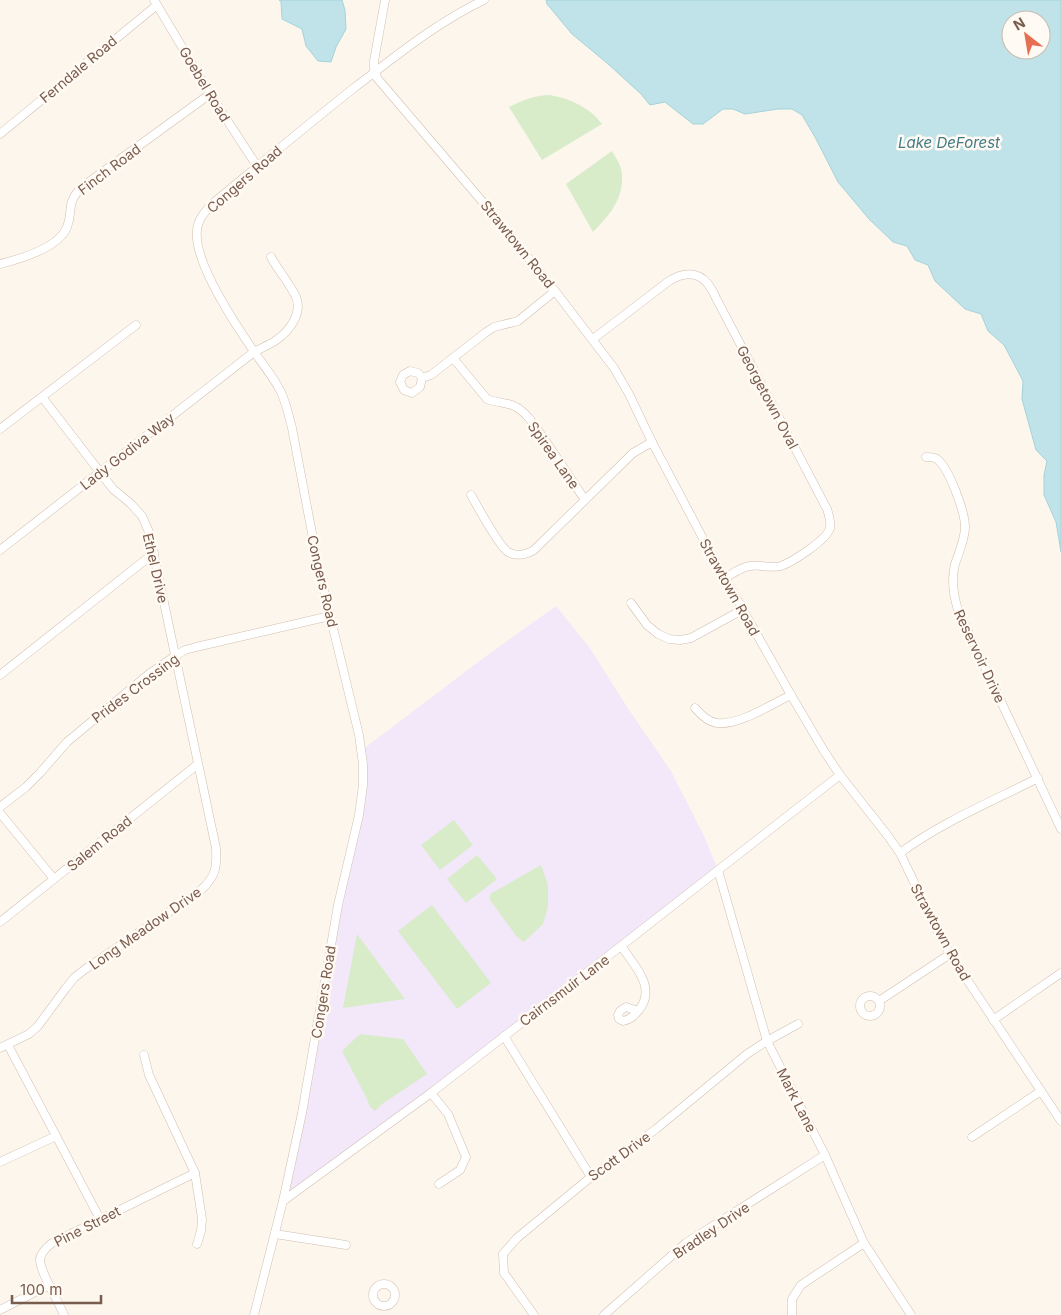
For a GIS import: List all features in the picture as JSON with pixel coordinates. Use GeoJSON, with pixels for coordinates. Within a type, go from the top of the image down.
{"type":"FeatureCollection","features":[{"type":"Feature","properties":{"kind":"street"},"geometry":{"type":"LineString","coordinates":[[375,72],[374,61],[385,0]]}},
{"type":"Feature","properties":{"kind":"street","name":"Congers Road"},"geometry":{"type":"LineString","coordinates":[[256,1314],[302,1113],[338,905],[359,816],[363,785],[363,764],[359,735],[319,570],[287,407],[270,373],[254,352],[204,266],[196,228],[199,220],[212,204],[404,49],[431,30],[484,0]]}},
{"type":"Feature","properties":{"kind":"street","name":"Goebel Road"},"geometry":{"type":"LineString","coordinates":[[155,2],[210,94],[257,166]]}},
{"type":"Feature","properties":{"kind":"street","name":"Ferndale Road"},"geometry":{"type":"LineString","coordinates":[[0,134],[155,2]]}},
{"type":"Feature","properties":{"kind":"street","name":"Strawtown Road"},"geometry":{"type":"LineString","coordinates":[[375,72],[385,89],[487,206],[556,291],[614,368],[708,548],[824,751],[840,775],[900,853],[950,954],[1061,1121]]}},
{"type":"Feature","properties":{"kind":"street","name":"Finch Road"},"geometry":{"type":"LineString","coordinates":[[0,264],[55,243],[63,236],[68,226],[71,203],[74,195],[82,187],[210,94]]}},
{"type":"Feature","properties":{"kind":"street","name":"Lady Godiva Way"},"geometry":{"type":"LineString","coordinates":[[0,550],[254,352],[275,341],[286,332],[298,311],[298,301],[271,257]]}},
{"type":"Feature","properties":{"kind":"street","name":"Georgetown Oval"},"geometry":{"type":"LineString","coordinates":[[593,339],[678,275],[690,274],[708,283],[827,509],[830,520],[830,530],[817,545],[782,566],[747,566],[725,578]]}},
{"type":"Feature","properties":{"kind":"street"},"geometry":{"type":"LineString","coordinates":[[422,378],[431,375],[494,327],[518,322],[556,291]]}},
{"type":"Feature","properties":{"kind":"street"},"geometry":{"type":"LineString","coordinates":[[1,426],[136,325]]}},
{"type":"Feature","properties":{"kind":"street","name":"Spirea Lane"},"geometry":{"type":"LineString","coordinates":[[453,358],[487,399],[515,406],[523,412],[556,455],[584,500]]}},
{"type":"Feature","properties":{"kind":"street","name":"Ethel Drive"},"geometry":{"type":"LineString","coordinates":[[42,397],[113,489],[142,516],[149,532],[175,656]]}},
{"type":"Feature","properties":{"kind":"street"},"geometry":{"type":"LineString","coordinates":[[471,495],[507,551],[517,555],[526,554],[534,550],[633,453],[652,442]]}},
{"type":"Feature","properties":{"kind":"street","name":"Reservoir Drive"},"geometry":{"type":"LineString","coordinates":[[926,457],[936,458],[942,464],[958,495],[963,512],[965,528],[952,580],[953,594],[958,610],[1061,829]]}},
{"type":"Feature","properties":{"kind":"street"},"geometry":{"type":"LineString","coordinates":[[0,675],[154,554]]}},
{"type":"Feature","properties":{"kind":"street"},"geometry":{"type":"LineString","coordinates":[[631,603],[647,625],[658,634],[669,639],[680,640],[691,638],[742,610]]}},
{"type":"Feature","properties":{"kind":"street","name":"Prides Crossing"},"geometry":{"type":"LineString","coordinates":[[0,808],[26,787],[67,742],[149,674],[185,650],[330,616]]}},
{"type":"Feature","properties":{"kind":"street","name":"Long Meadow Drive"},"geometry":{"type":"LineString","coordinates":[[0,1048],[29,1034],[38,1026],[66,988],[84,970],[201,890],[210,881],[215,871],[217,860],[216,848],[175,656]]}},
{"type":"Feature","properties":{"kind":"street"},"geometry":{"type":"LineString","coordinates":[[695,708],[708,720],[718,723],[729,722],[742,719],[791,695]]}},
{"type":"Feature","properties":{"kind":"street","name":"Salem Road"},"geometry":{"type":"LineString","coordinates":[[0,922],[198,764]]}},
{"type":"Feature","properties":{"kind":"street","name":"Cairnsmuir Lane"},"geometry":{"type":"LineString","coordinates":[[283,1201],[431,1093],[840,775]]}},
{"type":"Feature","properties":{"kind":"street"},"geometry":{"type":"LineString","coordinates":[[900,853],[943,825],[1038,778]]}},
{"type":"Feature","properties":{"kind":"street"},"geometry":{"type":"LineString","coordinates":[[0,813],[54,879]]}},
{"type":"Feature","properties":{"kind":"street","name":"Mark Lane"},"geometry":{"type":"LineString","coordinates":[[718,870],[767,1041],[825,1155],[864,1243],[912,1315]]}},
{"type":"Feature","properties":{"kind":"street"},"geometry":{"type":"LineString","coordinates":[[621,946],[643,978],[646,986],[645,997],[638,1011]]}},
{"type":"Feature","properties":{"kind":"street"},"geometry":{"type":"LineString","coordinates":[[879,1001],[950,954]]}},
{"type":"Feature","properties":{"kind":"street"},"geometry":{"type":"LineString","coordinates":[[993,1020],[1061,973]]}},
{"type":"Feature","properties":{"kind":"street","name":"Scott Drive"},"geometry":{"type":"LineString","coordinates":[[534,1315],[504,1273],[503,1254],[517,1238],[591,1177],[656,1129],[747,1054],[798,1024]]}},
{"type":"Feature","properties":{"kind":"street"},"geometry":{"type":"LineString","coordinates":[[504,1036],[591,1177]]}},
{"type":"Feature","properties":{"kind":"street"},"geometry":{"type":"LineString","coordinates":[[8,1045],[100,1219]]}},
{"type":"Feature","properties":{"kind":"street"},"geometry":{"type":"LineString","coordinates":[[144,1056],[150,1075],[195,1173],[202,1219],[201,1232],[197,1244]]}},
{"type":"Feature","properties":{"kind":"street"},"geometry":{"type":"LineString","coordinates":[[972,1137],[1041,1091]]}},
{"type":"Feature","properties":{"kind":"street"},"geometry":{"type":"LineString","coordinates":[[431,1093],[448,1114],[466,1157],[460,1170],[439,1184]]}},
{"type":"Feature","properties":{"kind":"street"},"geometry":{"type":"LineString","coordinates":[[0,1162],[56,1136]]}},
{"type":"Feature","properties":{"kind":"street","name":"Bradley Drive"},"geometry":{"type":"LineString","coordinates":[[604,1315],[686,1243],[825,1155]]}},
{"type":"Feature","properties":{"kind":"street","name":"Pine Street"},"geometry":{"type":"LineString","coordinates":[[64,1315],[42,1268],[40,1258],[45,1248],[195,1173]]}},
{"type":"Feature","properties":{"kind":"street"},"geometry":{"type":"LineString","coordinates":[[275,1234],[346,1245]]}},
{"type":"Feature","properties":{"kind":"street"},"geometry":{"type":"LineString","coordinates":[[792,1315],[792,1299],[801,1285],[864,1243]]}},
{"type":"Feature","properties":{"kind":"street"},"geometry":{"type":"LineString","coordinates":[[0,1310],[50,1285]]}},
{"type":"Feature","properties":{"kind":"street"},"geometry":{"type":"LineString","coordinates":[[385,1306],[390,1315]]}},
{"type":"Feature","properties":{"kind":"shaded area"},"geometry":{"type":"Polygon","coordinates":[[[556,606],[589,647],[671,771],[704,836],[718,870],[283,1201],[361,803],[362,750],[486,656],[556,606]]]}},
{"type":"Feature","properties":{"kind":"green space"},"geometry":{"type":"Polygon","coordinates":[[[550,95],[585,108],[602,124],[542,160],[509,107],[529,98],[550,95]]]}},
{"type":"Feature","properties":{"kind":"green space"},"geometry":{"type":"Polygon","coordinates":[[[612,151],[620,164],[622,185],[614,208],[593,232],[566,184],[612,151]]]}},
{"type":"Feature","properties":{"kind":"green space"},"geometry":{"type":"Polygon","coordinates":[[[454,820],[473,845],[440,870],[421,845],[454,820]]]}},
{"type":"Feature","properties":{"kind":"green space"},"geometry":{"type":"Polygon","coordinates":[[[477,855],[497,879],[466,903],[447,879],[477,855]]]}},
{"type":"Feature","properties":{"kind":"green space"},"geometry":{"type":"Polygon","coordinates":[[[541,865],[548,885],[548,907],[543,924],[524,942],[517,937],[490,900],[490,894],[541,865]]]}},
{"type":"Feature","properties":{"kind":"green space"},"geometry":{"type":"Polygon","coordinates":[[[432,905],[491,983],[457,1009],[398,931],[432,905]]]}},
{"type":"Feature","properties":{"kind":"green space"},"geometry":{"type":"Polygon","coordinates":[[[357,934],[405,999],[343,1008],[357,934]]]}},
{"type":"Feature","properties":{"kind":"green space"},"geometry":{"type":"Polygon","coordinates":[[[360,1034],[403,1039],[427,1074],[382,1104],[375,1111],[370,1107],[342,1051],[360,1034]]]}},
{"type":"Feature","properties":{"kind":"water"},"geometry":{"type":"Polygon","coordinates":[[[279,0],[342,0],[345,10],[346,29],[336,47],[331,62],[318,61],[306,46],[302,29],[282,19],[281,1],[279,0]]]}},
{"type":"Feature","properties":{"kind":"water","name":"Lake DeForest"},"geometry":{"type":"Polygon","coordinates":[[[546,0],[1061,0],[1061,552],[1056,522],[1044,495],[1044,475],[1047,461],[1036,450],[1022,399],[1023,381],[1004,345],[988,331],[981,314],[965,309],[935,281],[928,265],[915,260],[907,246],[893,242],[869,219],[838,182],[802,115],[792,109],[745,114],[733,109],[723,109],[703,124],[693,124],[665,102],[650,105],[641,94],[607,63],[572,34],[547,4],[546,0]]]}}]}
